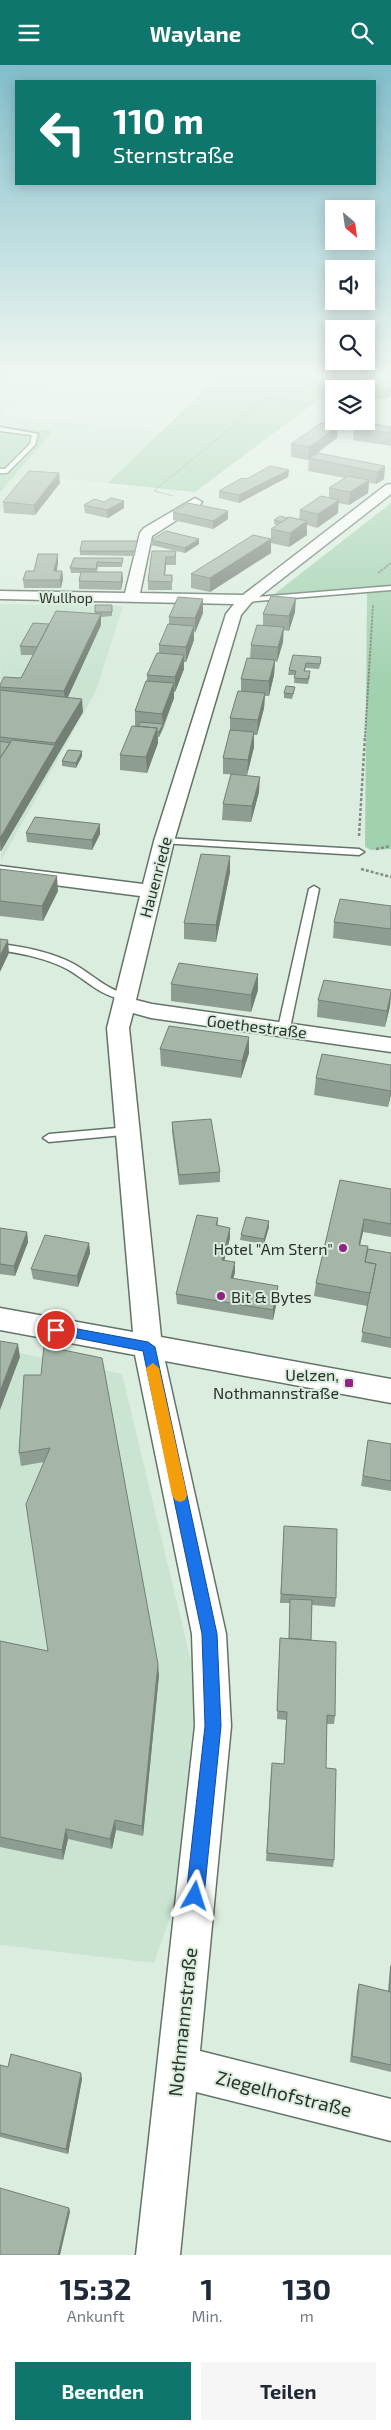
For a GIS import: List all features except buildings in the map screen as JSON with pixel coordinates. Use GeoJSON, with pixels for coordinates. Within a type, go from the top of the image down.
{"type":"FeatureCollection","features":[{"type":"Feature","properties":{"kind":"street","name":"Hauenriede"},"geometry":{"type":"LineString","coordinates":[[148,1347],[118,1028],[150,891],[164,841],[234,614],[246,600],[391,489]]}},
{"type":"Feature","properties":{"kind":"street"},"geometry":{"type":"LineString","coordinates":[[132,597],[145,536],[149,531],[195,502]]}},
{"type":"Feature","properties":{"kind":"street","name":"Wullhop"},"geometry":{"type":"LineString","coordinates":[[0,595],[246,600]]}},
{"type":"Feature","properties":{"kind":"street"},"geometry":{"type":"LineString","coordinates":[[0,872],[150,891]]}},
{"type":"Feature","properties":{"kind":"street","name":"Goethestraße"},"geometry":{"type":"LineString","coordinates":[[124,1000],[151,1011],[391,1045]]}},
{"type":"Feature","properties":{"kind":"street"},"geometry":{"type":"LineString","coordinates":[[0,1319],[391,1391]]}},
{"type":"Feature","properties":{"kind":"street","name":"Nothmannstraße"},"geometry":{"type":"LineString","coordinates":[[148,1347],[209,1634],[213,1726],[158,2255]]}},
{"type":"Feature","properties":{"kind":"street","name":"Ziegelhofstraße"},"geometry":{"type":"LineString","coordinates":[[177,2066],[391,2120]]}},
{"type":"Feature","properties":{"kind":"lane"},"geometry":{"type":"LineString","coordinates":[[246,600],[391,588]]}},
{"type":"Feature","properties":{"kind":"lane"},"geometry":{"type":"LineString","coordinates":[[164,841],[358,852]]}},
{"type":"Feature","properties":{"kind":"lane"},"geometry":{"type":"LineString","coordinates":[[284,1029],[314,889]]}},
{"type":"Feature","properties":{"kind":"lane"},"geometry":{"type":"LineString","coordinates":[[0,947],[36,951],[78,971],[108,995],[124,1000]]}},
{"type":"Feature","properties":{"kind":"lane"},"geometry":{"type":"LineString","coordinates":[[49,1138],[129,1131]]}},
{"type":"Feature","properties":{"kind":"path"},"geometry":{"type":"LineString","coordinates":[[170,478],[154,491],[195,502]]}},
{"type":"Feature","properties":{"kind":"path"},"geometry":{"type":"LineString","coordinates":[[358,852],[374,576],[391,563]]}},
{"type":"Feature","properties":{"kind":"shaded area"},"geometry":{"type":"Polygon","coordinates":[[[0,478],[32,478],[0,512],[0,478]]]}},
{"type":"Feature","properties":{"kind":"shaded area"},"geometry":{"type":"Polygon","coordinates":[[[57,478],[113,478],[108,483],[57,478]]]}},
{"type":"Feature","properties":{"kind":"shaded area"},"geometry":{"type":"Polygon","coordinates":[[[0,604],[123,606],[96,691],[1,861],[0,604]]]}},
{"type":"Feature","properties":{"kind":"shaded area"},"geometry":{"type":"Polygon","coordinates":[[[0,1349],[122,1374],[197,1686],[177,1898],[154,1963],[0,1945],[0,1349]]]}},
{"type":"Feature","properties":{"kind":"green space"},"geometry":{"type":"Polygon","coordinates":[[[0,478],[12,478],[0,492],[0,478]]]}},
{"type":"Feature","properties":{"kind":"green space"},"geometry":{"type":"Polygon","coordinates":[[[113,478],[213,478],[195,492],[108,483],[113,478]]]}},
{"type":"Feature","properties":{"kind":"green space"},"geometry":{"type":"Polygon","coordinates":[[[391,503],[391,849],[371,850],[365,847],[367,588],[272,596],[391,503]]]}},
{"type":"Feature","properties":{"kind":"slow traffic"},"geometry":{"type":"LineString","coordinates":[[153,1368],[180,1495]]}},
{"type":"Feature","properties":{"kind":"place","name":"Hotel \"Am Stern\""},"geometry":{"type":"Point","coordinates":[343,1248]}},
{"type":"Feature","properties":{"kind":"place","name":"Bit & Bytes"},"geometry":{"type":"Point","coordinates":[221,1296]}},
{"type":"Feature","properties":{"kind":"place","name":"Uelzen, Nothmannstraße"},"geometry":{"type":"Point","coordinates":[349,1383]}},
{"type":"Feature","properties":{"kind":"route"},"geometry":{"type":"LineString","coordinates":[[56,1330],[148,1347],[209,1634],[213,1726],[195,1896]]}}]}
